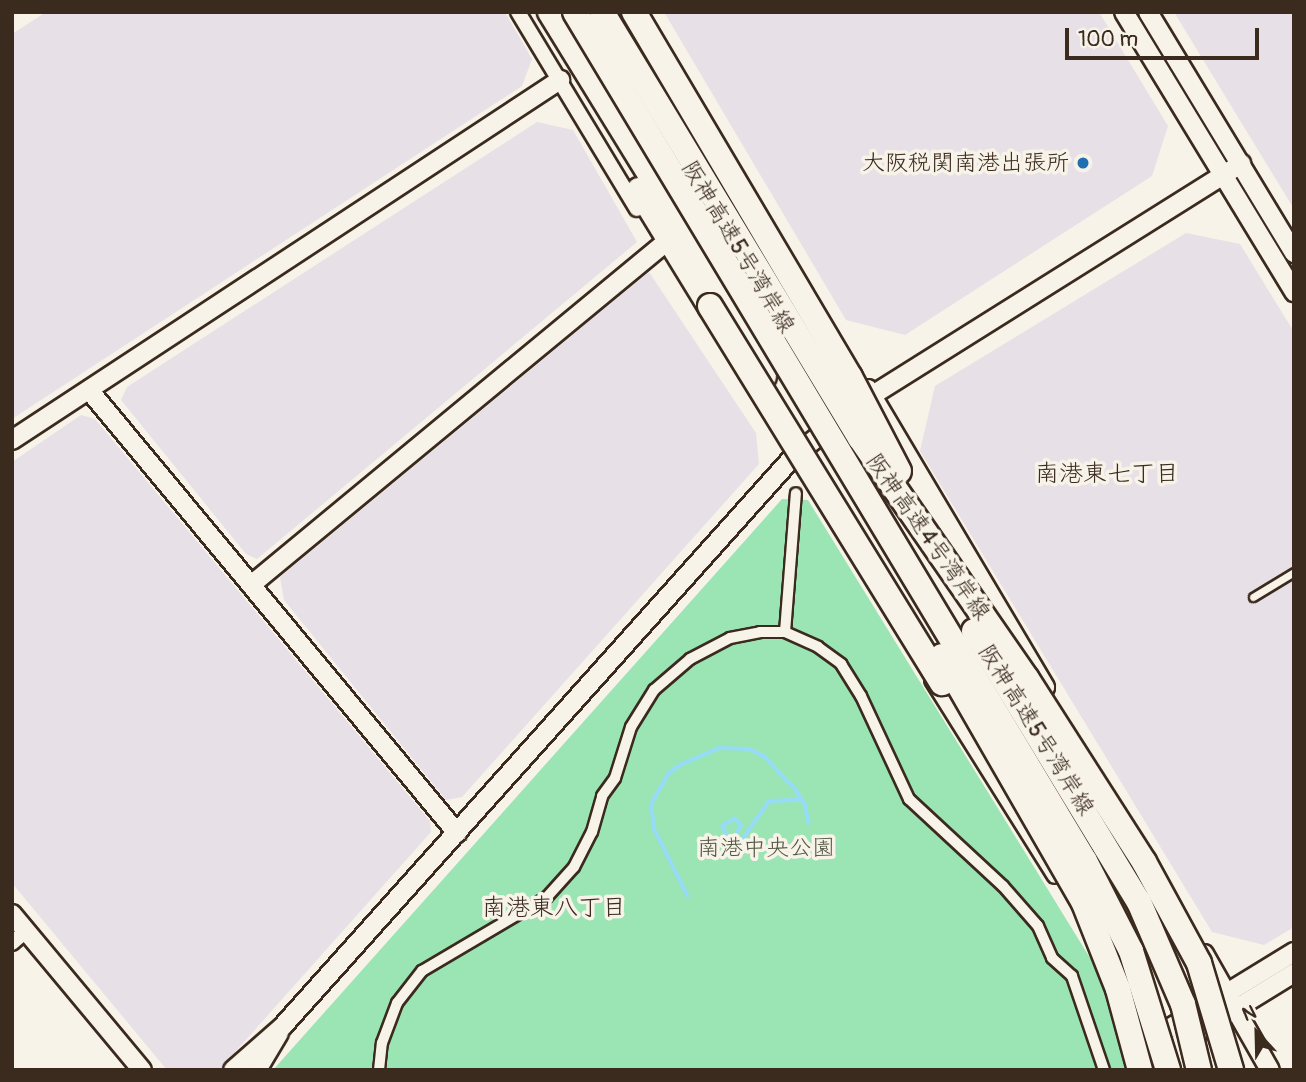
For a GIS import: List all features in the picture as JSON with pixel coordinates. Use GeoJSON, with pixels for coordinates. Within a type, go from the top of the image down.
{"type":"FeatureCollection","features":[{"type":"Feature","properties":{"kind":"highway"},"geometry":{"type":"LineString","coordinates":[[531,12],[795,448],[1023,812],[1123,980]]}},
{"type":"Feature","properties":{"kind":"highway"},"geometry":{"type":"LineString","coordinates":[[550,12],[724,296],[795,448]]}},
{"type":"Feature","properties":{"kind":"highway","name":"阪神高速4号湾岸線"},"geometry":{"type":"LineString","coordinates":[[569,12],[828,440],[951,673],[1071,877],[1118,989],[1140,1070]]}},
{"type":"Feature","properties":{"kind":"highway","name":"阪神高速5号湾岸線"},"geometry":{"type":"LineString","coordinates":[[576,12],[1091,872],[1131,951],[1167,1050]]}},
{"type":"Feature","properties":{"kind":"highway","name":"阪神高速5号湾岸線"},"geometry":{"type":"LineString","coordinates":[[596,12],[1115,858],[1171,972],[1199,1070]]}},
{"type":"Feature","properties":{"kind":"highway","name":"阪神高速4号湾岸線"},"geometry":{"type":"LineString","coordinates":[[602,12],[860,438],[1027,679],[1144,862],[1199,963],[1231,1070]]}},
{"type":"Feature","properties":{"kind":"highway"},"geometry":{"type":"LineString","coordinates":[[612,12],[963,572],[1058,710]]}},
{"type":"Feature","properties":{"kind":"highway"},"geometry":{"type":"LineString","coordinates":[[634,12],[844,366],[899,471]]}},
{"type":"Feature","properties":{"kind":"street"},"geometry":{"type":"LineString","coordinates":[[518,12],[660,247],[795,448],[845,540]]}},
{"type":"Feature","properties":{"kind":"street"},"geometry":{"type":"LineString","coordinates":[[645,12],[1058,710],[1136,834],[1270,1070]]}},
{"type":"Feature","properties":{"kind":"street"},"geometry":{"type":"LineString","coordinates":[[1124,12],[1294,292]]}},
{"type":"Feature","properties":{"kind":"street"},"geometry":{"type":"LineString","coordinates":[[1148,12],[1294,253]]}},
{"type":"Feature","properties":{"kind":"street"},"geometry":{"type":"LineString","coordinates":[[12,440],[559,80]]}},
{"type":"Feature","properties":{"kind":"street"},"geometry":{"type":"LineString","coordinates":[[233,1070],[282,1027],[457,833],[795,448],[871,393],[1241,164]]}},
{"type":"Feature","properties":{"kind":"street"},"geometry":{"type":"LineString","coordinates":[[251,584],[660,247]]}},
{"type":"Feature","properties":{"kind":"street"},"geometry":{"type":"LineString","coordinates":[[89,390],[457,833]]}},
{"type":"Feature","properties":{"kind":"street"},"geometry":{"type":"LineString","coordinates":[[785,632],[796,493]]}},
{"type":"Feature","properties":{"kind":"street"},"geometry":{"type":"LineString","coordinates":[[859,563],[1167,1050],[1185,1070]]}},
{"type":"Feature","properties":{"kind":"street"},"geometry":{"type":"LineString","coordinates":[[379,1070],[382,1043],[397,1003],[422,971],[547,897],[574,867],[593,832],[602,796],[615,778],[631,727],[654,690],[690,659],[730,639],[785,632],[818,647],[841,664],[861,696],[909,799],[1003,886],[1038,926],[1052,958],[1072,976],[1104,1070]]}},
{"type":"Feature","properties":{"kind":"street"},"geometry":{"type":"LineString","coordinates":[[12,914],[19,937],[142,1070]]}},
{"type":"Feature","properties":{"kind":"street"},"geometry":{"type":"LineString","coordinates":[[1167,1050],[1294,952]]}},
{"type":"Feature","properties":{"kind":"street"},"geometry":{"type":"LineString","coordinates":[[1230,1001],[1294,973]]}},
{"type":"Feature","properties":{"kind":"street"},"geometry":{"type":"LineString","coordinates":[[257,1070],[282,1027]]}},
{"type":"Feature","properties":{"kind":"lane"},"geometry":{"type":"LineString","coordinates":[[1253,597],[1294,572]]}},
{"type":"Feature","properties":{"kind":"shaded area"},"geometry":{"type":"Polygon","coordinates":[[[46,12],[505,12],[532,59],[522,86],[12,419],[12,34],[46,12]]]}},
{"type":"Feature","properties":{"kind":"shaded area"},"geometry":{"type":"Polygon","coordinates":[[[664,12],[1099,12],[1168,126],[1152,176],[905,335],[846,320],[664,12]]]}},
{"type":"Feature","properties":{"kind":"shaded area"},"geometry":{"type":"Polygon","coordinates":[[[1174,12],[1294,12],[1294,209],[1174,12]]]}},
{"type":"Feature","properties":{"kind":"shaded area"},"geometry":{"type":"Polygon","coordinates":[[[537,122],[573,130],[637,242],[257,559],[246,554],[121,400],[127,387],[537,122]]]}},
{"type":"Feature","properties":{"kind":"shaded area"},"geometry":{"type":"Polygon","coordinates":[[[1186,233],[1240,244],[1294,332],[1294,927],[1264,945],[1212,932],[920,451],[935,386],[1186,233]]]}},
{"type":"Feature","properties":{"kind":"shaded area"},"geometry":{"type":"Polygon","coordinates":[[[649,272],[756,433],[759,464],[462,797],[446,800],[284,600],[280,577],[649,272]]]}},
{"type":"Feature","properties":{"kind":"shaded area"},"geometry":{"type":"Polygon","coordinates":[[[81,415],[95,419],[430,821],[431,832],[219,1070],[167,1070],[12,883],[12,462],[81,415]]]}},
{"type":"Feature","properties":{"kind":"green space","name":"南港中央公園"},"geometry":{"type":"Polygon","coordinates":[[[782,499],[808,500],[1159,1070],[273,1070],[782,499]]]}},
{"type":"Feature","properties":{"kind":"waterway"},"geometry":{"type":"LineString","coordinates":[[688,897],[654,829],[651,804],[669,773],[680,765],[719,748],[750,749],[764,756],[796,790],[805,804],[809,823]]}},
{"type":"Feature","properties":{"kind":"waterway"},"geometry":{"type":"LineString","coordinates":[[737,832],[741,825],[735,819],[723,826],[731,843],[740,843],[769,801],[801,800]]}},
{"type":"Feature","properties":{"kind":"place","name":"大阪税関南港出張所"},"geometry":{"type":"Point","coordinates":[1083,163]}},
{"type":"Feature","properties":{"kind":"district","name":"南港東七丁目"},"geometry":{"type":"Point","coordinates":[1107,474]}},
{"type":"Feature","properties":{"kind":"district","name":"南港東八丁目"},"geometry":{"type":"Point","coordinates":[554,908]}}]}
